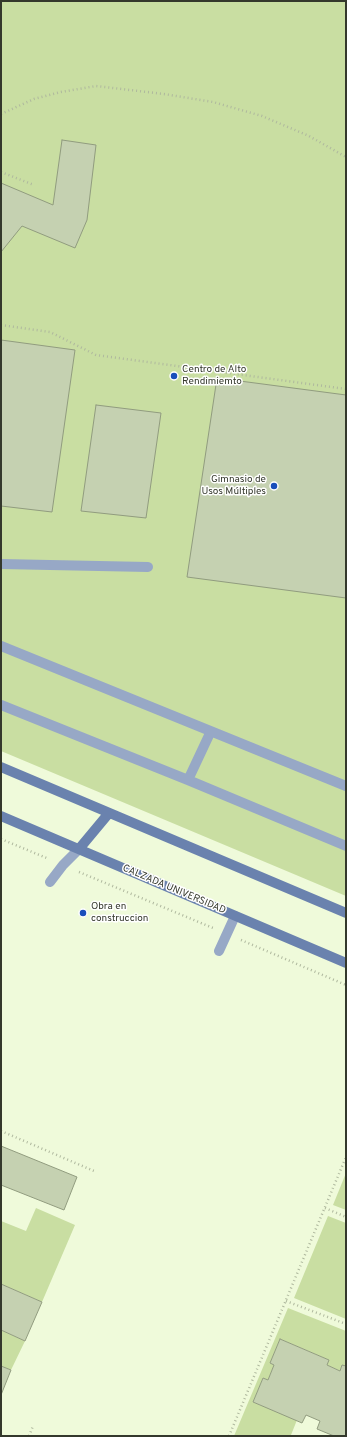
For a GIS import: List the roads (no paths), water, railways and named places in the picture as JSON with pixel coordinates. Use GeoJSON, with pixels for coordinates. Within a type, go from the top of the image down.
{"type":"FeatureCollection","features":[{"type":"Feature","properties":{"kind":"main road"},"geometry":{"type":"LineString","coordinates":[[1,767],[346,913]]}},
{"type":"Feature","properties":{"kind":"main road"},"geometry":{"type":"LineString","coordinates":[[79,849],[109,813]]}},
{"type":"Feature","properties":{"kind":"main road","name":"CALZADA UNIVERSIDAD"},"geometry":{"type":"LineString","coordinates":[[1,816],[346,963]]}},
{"type":"Feature","properties":{"kind":"lane"},"geometry":{"type":"LineString","coordinates":[[1,564],[148,567]]}},
{"type":"Feature","properties":{"kind":"lane"},"geometry":{"type":"LineString","coordinates":[[1,646],[346,786]]}},
{"type":"Feature","properties":{"kind":"lane"},"geometry":{"type":"LineString","coordinates":[[1,705],[188,780],[346,846]]}},
{"type":"Feature","properties":{"kind":"lane"},"geometry":{"type":"LineString","coordinates":[[188,780],[211,731]]}},
{"type":"Feature","properties":{"kind":"lane"},"geometry":{"type":"LineString","coordinates":[[50,882],[63,865],[79,849]]}},
{"type":"Feature","properties":{"kind":"lane"},"geometry":{"type":"LineString","coordinates":[[219,951],[235,916]]}},
{"type":"Feature","properties":{"kind":"place","name":"Centro de Alto Rendimiemto"},"geometry":{"type":"Point","coordinates":[174,376]}},
{"type":"Feature","properties":{"kind":"place","name":"Gimnasio de Usos Múltiples"},"geometry":{"type":"Point","coordinates":[274,486]}},
{"type":"Feature","properties":{"kind":"place","name":"Obra en construccion"},"geometry":{"type":"Point","coordinates":[83,913]}}]}
